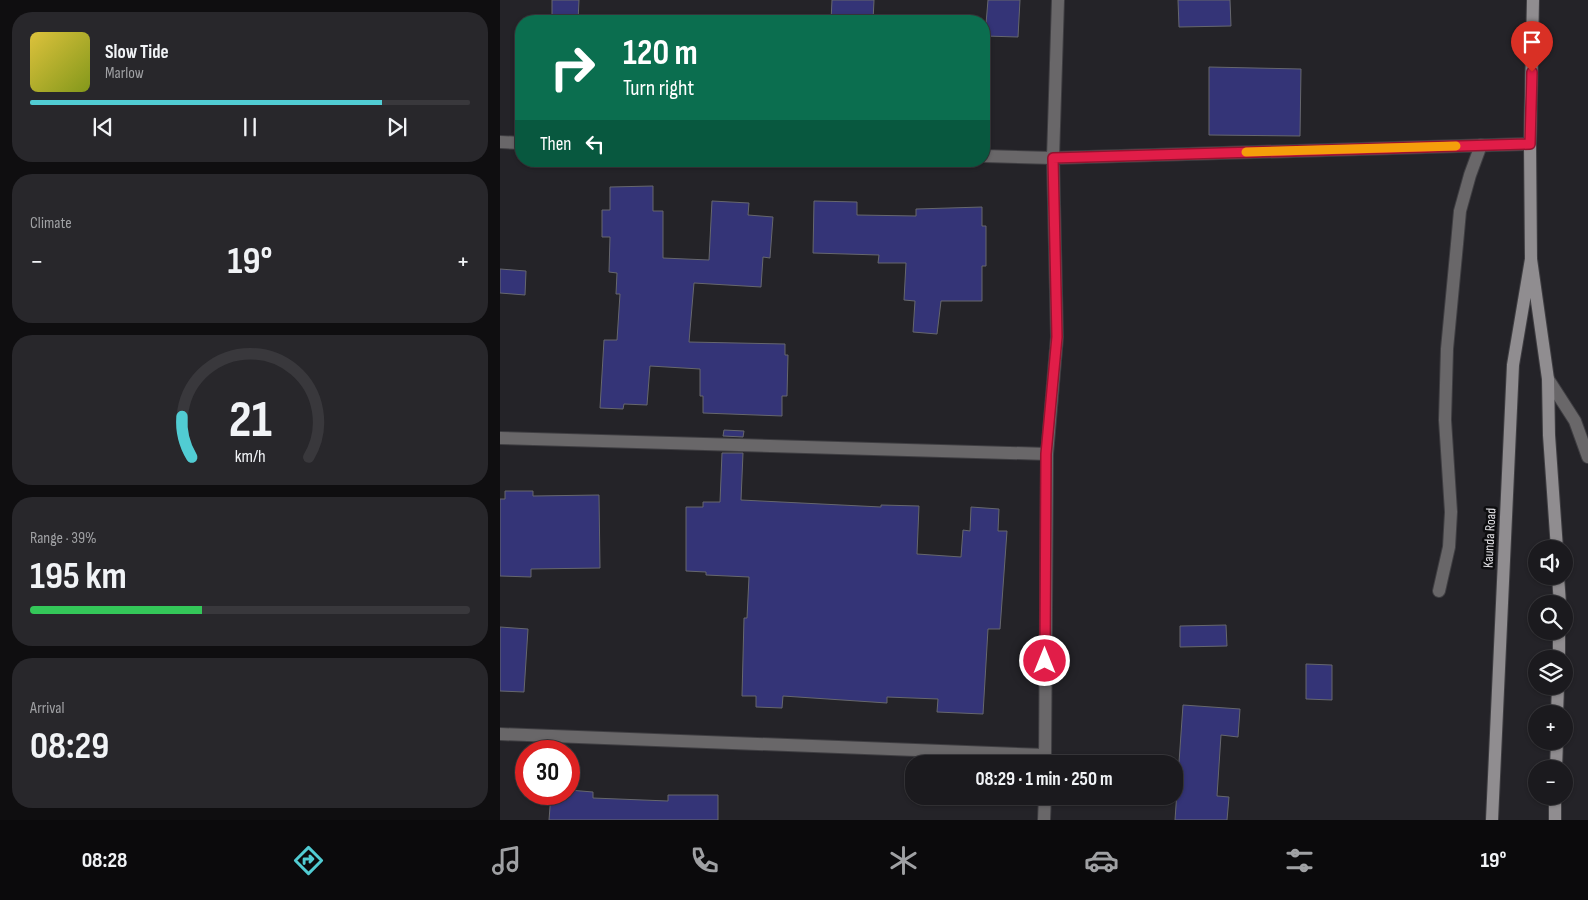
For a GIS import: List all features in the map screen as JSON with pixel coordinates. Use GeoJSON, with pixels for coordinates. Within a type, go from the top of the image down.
{"type":"FeatureCollection","features":[{"type":"Feature","properties":{"kind":"main road","name":"Kaunda Road"},"geometry":{"type":"LineString","coordinates":[[1534,0],[1530,144],[1531,259],[1548,379],[1549,435],[1555,540]]}},
{"type":"Feature","properties":{"kind":"main road","name":"Kaunda Road"},"geometry":{"type":"LineString","coordinates":[[1492,820],[1513,365],[1531,259]]}},
{"type":"Feature","properties":{"kind":"main road"},"geometry":{"type":"LineString","coordinates":[[1555,805],[1555,820]]}},
{"type":"Feature","properties":{"kind":"street"},"geometry":{"type":"LineString","coordinates":[[1045,755],[1046,454],[1057,337],[1053,158],[1058,0]]}},
{"type":"Feature","properties":{"kind":"street"},"geometry":{"type":"LineString","coordinates":[[500,142],[515,143]]}},
{"type":"Feature","properties":{"kind":"street"},"geometry":{"type":"LineString","coordinates":[[990,156],[1053,158],[1530,144]]}},
{"type":"Feature","properties":{"kind":"street"},"geometry":{"type":"LineString","coordinates":[[1439,591],[1449,547],[1451,512],[1445,420],[1447,349],[1460,210],[1481,145]]}},
{"type":"Feature","properties":{"kind":"street"},"geometry":{"type":"LineString","coordinates":[[1548,379],[1575,421],[1588,457]]}},
{"type":"Feature","properties":{"kind":"street"},"geometry":{"type":"LineString","coordinates":[[500,438],[756,444],[1046,454]]}},
{"type":"Feature","properties":{"kind":"street"},"geometry":{"type":"LineString","coordinates":[[500,734],[940,755]]}},
{"type":"Feature","properties":{"kind":"street"},"geometry":{"type":"LineString","coordinates":[[1044,805],[1044,820]]}},
{"type":"Feature","properties":{"kind":"building"},"geometry":{"type":"Polygon","coordinates":[[[552,0],[579,0],[578,15],[552,15],[552,0]]]}},
{"type":"Feature","properties":{"kind":"building"},"geometry":{"type":"Polygon","coordinates":[[[832,0],[874,0],[873,15],[831,15],[832,0]]]}},
{"type":"Feature","properties":{"kind":"building"},"geometry":{"type":"Polygon","coordinates":[[[988,0],[1020,0],[1018,37],[990,36],[990,15],[987,15],[988,0]]]}},
{"type":"Feature","properties":{"kind":"building"},"geometry":{"type":"Polygon","coordinates":[[[1178,0],[1230,0],[1231,26],[1179,27],[1178,0]]]}},
{"type":"Feature","properties":{"kind":"building"},"geometry":{"type":"Polygon","coordinates":[[[1209,67],[1301,69],[1300,136],[1209,135],[1209,67]]]}},
{"type":"Feature","properties":{"kind":"building"},"geometry":{"type":"Polygon","coordinates":[[[653,186],[653,211],[663,211],[663,258],[709,260],[712,201],[749,203],[748,215],[773,217],[770,258],[763,257],[761,287],[694,283],[689,342],[785,344],[785,355],[788,355],[787,396],[782,396],[782,416],[703,413],[703,396],[700,396],[700,369],[650,366],[647,405],[624,404],[623,409],[600,408],[604,340],[617,340],[620,294],[616,294],[617,273],[609,272],[610,237],[602,237],[602,210],[610,210],[610,187],[653,186]]]}},
{"type":"Feature","properties":{"kind":"building"},"geometry":{"type":"Polygon","coordinates":[[[814,201],[857,202],[857,215],[916,216],[916,209],[982,207],[982,226],[986,226],[986,266],[982,266],[982,301],[941,301],[937,334],[913,332],[915,301],[904,300],[906,263],[878,263],[879,255],[813,253],[814,201]]]}},
{"type":"Feature","properties":{"kind":"building"},"geometry":{"type":"Polygon","coordinates":[[[500,269],[526,271],[525,295],[500,293],[500,269]]]}},
{"type":"Feature","properties":{"kind":"building"},"geometry":{"type":"Polygon","coordinates":[[[724,430],[744,431],[743,437],[723,436],[724,430]]]}},
{"type":"Feature","properties":{"kind":"building"},"geometry":{"type":"Polygon","coordinates":[[[722,453],[743,453],[741,500],[881,507],[881,505],[919,506],[917,554],[961,557],[963,530],[970,531],[971,507],[999,509],[998,531],[1007,531],[1000,629],[988,629],[983,714],[937,712],[938,699],[887,697],[887,703],[783,696],[782,708],[756,707],[756,696],[742,696],[744,618],[747,618],[749,577],[706,575],[706,572],[686,571],[686,507],[703,507],[703,502],[720,502],[722,453]]]}},
{"type":"Feature","properties":{"kind":"building"},"geometry":{"type":"Polygon","coordinates":[[[505,491],[533,491],[533,496],[599,495],[600,568],[531,569],[531,577],[500,576],[500,499],[505,499],[505,491]]]}},
{"type":"Feature","properties":{"kind":"building"},"geometry":{"type":"Polygon","coordinates":[[[1226,625],[1227,646],[1180,647],[1180,626],[1226,625]]]}},
{"type":"Feature","properties":{"kind":"building"},"geometry":{"type":"Polygon","coordinates":[[[500,627],[528,629],[524,692],[500,691],[500,627]]]}},
{"type":"Feature","properties":{"kind":"building"},"geometry":{"type":"Polygon","coordinates":[[[1306,664],[1332,665],[1332,700],[1306,699],[1306,664]]]}},
{"type":"Feature","properties":{"kind":"building"},"geometry":{"type":"Polygon","coordinates":[[[1183,705],[1240,709],[1238,737],[1221,735],[1217,796],[1229,797],[1227,820],[1175,820],[1176,805],[1183,805],[1183,755],[1180,755],[1183,705]]]}},
{"type":"Feature","properties":{"kind":"building"},"geometry":{"type":"Polygon","coordinates":[[[580,791],[593,792],[593,798],[668,801],[668,795],[718,795],[718,820],[549,820],[550,805],[580,805],[580,791]]]}},
{"type":"Feature","properties":{"kind":"slow traffic"},"geometry":{"type":"LineString","coordinates":[[1246,152],[1456,146]]}},
{"type":"Feature","properties":{"kind":"route"},"geometry":{"type":"LineString","coordinates":[[1045,661],[1046,454],[1057,337],[1053,158],[1530,144],[1532,72]]}}]}
